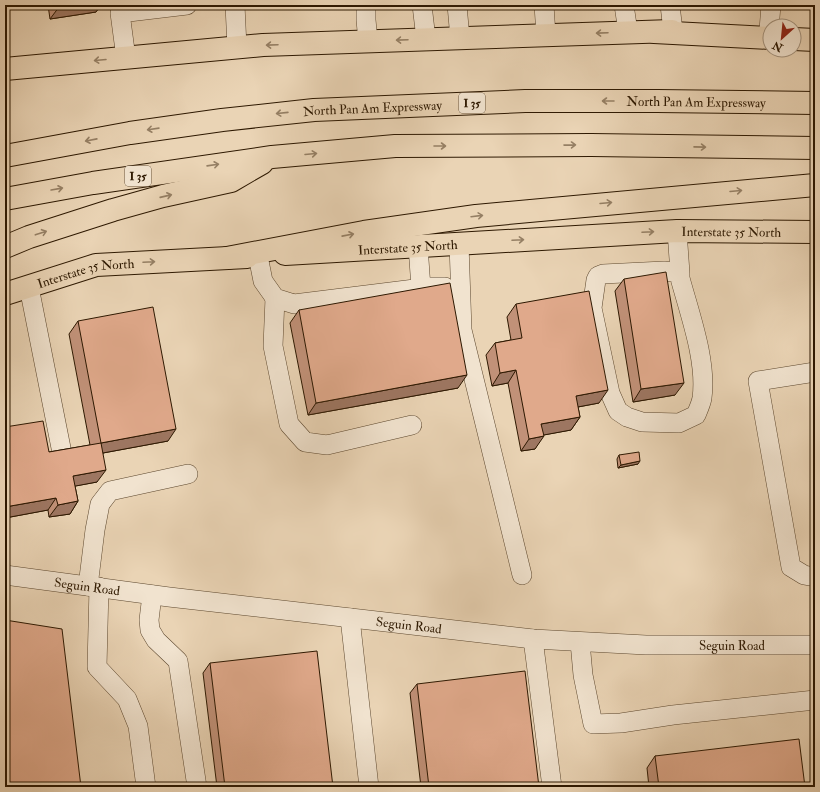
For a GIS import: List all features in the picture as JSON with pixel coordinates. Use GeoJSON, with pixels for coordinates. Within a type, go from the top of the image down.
{"type":"FeatureCollection","features":[{"type":"Feature","properties":{"kind":"main road"},"geometry":{"type":"LineString","coordinates":[[802,29],[815,29]]}},
{"type":"Feature","properties":{"kind":"main road"},"geometry":{"type":"LineString","coordinates":[[5,69],[263,45],[628,32],[762,32]]}},
{"type":"Feature","properties":{"kind":"main road"},"geometry":{"type":"LineString","coordinates":[[802,39],[815,40]]}},
{"type":"Feature","properties":{"kind":"main road","name":"North Pan Am Expressway"},"geometry":{"type":"LineString","coordinates":[[5,156],[130,132],[314,110],[525,101],[815,103]]}},
{"type":"Feature","properties":{"kind":"main road","name":"I 35"},"geometry":{"type":"LineString","coordinates":[[5,199],[93,183],[272,157],[395,146],[591,145],[815,148]]}},
{"type":"Feature","properties":{"kind":"main road"},"geometry":{"type":"LineString","coordinates":[[5,247],[29,237],[113,210],[163,196],[231,181],[272,157]]}},
{"type":"Feature","properties":{"kind":"main road"},"geometry":{"type":"LineString","coordinates":[[227,258],[364,232],[476,216],[815,185]]}},
{"type":"Feature","properties":{"kind":"main road","name":"Interstate 35 North"},"geometry":{"type":"LineString","coordinates":[[5,294],[96,265],[677,231],[815,232]]}},
{"type":"Feature","properties":{"kind":"street"},"geometry":{"type":"LineString","coordinates":[[126,58],[120,13],[187,5]]}},
{"type":"Feature","properties":{"kind":"street"},"geometry":{"type":"LineString","coordinates":[[235,5],[237,47]]}},
{"type":"Feature","properties":{"kind":"street"},"geometry":{"type":"LineString","coordinates":[[366,5],[368,41]]}},
{"type":"Feature","properties":{"kind":"street"},"geometry":{"type":"LineString","coordinates":[[422,5],[426,39]]}},
{"type":"Feature","properties":{"kind":"street"},"geometry":{"type":"LineString","coordinates":[[458,5],[460,38]]}},
{"type":"Feature","properties":{"kind":"street"},"geometry":{"type":"LineString","coordinates":[[544,5],[546,35]]}},
{"type":"Feature","properties":{"kind":"street"},"geometry":{"type":"LineString","coordinates":[[624,5],[628,32]]}},
{"type":"Feature","properties":{"kind":"street"},"geometry":{"type":"LineString","coordinates":[[664,32],[670,5]]}},
{"type":"Feature","properties":{"kind":"street"},"geometry":{"type":"LineString","coordinates":[[771,5],[771,18]]}},
{"type":"Feature","properties":{"kind":"street"},"geometry":{"type":"LineString","coordinates":[[677,231],[680,273],[680,278],[699,350],[703,374],[702,399],[696,415],[679,423],[642,422],[627,417],[618,411],[610,393],[592,308],[596,280],[598,276],[603,274],[664,271],[680,273]]}},
{"type":"Feature","properties":{"kind":"street"},"geometry":{"type":"LineString","coordinates":[[458,244],[462,330],[522,575]]}},
{"type":"Feature","properties":{"kind":"street"},"geometry":{"type":"LineString","coordinates":[[418,246],[421,288]]}},
{"type":"Feature","properties":{"kind":"street"},"geometry":{"type":"LineString","coordinates":[[258,256],[262,281],[275,298],[294,304],[431,287],[460,288]]}},
{"type":"Feature","properties":{"kind":"street"},"geometry":{"type":"LineString","coordinates":[[29,287],[62,452]]}},
{"type":"Feature","properties":{"kind":"street"},"geometry":{"type":"LineString","coordinates":[[275,298],[273,346],[289,424],[305,442],[327,445],[412,425]]}},
{"type":"Feature","properties":{"kind":"street"},"geometry":{"type":"LineString","coordinates":[[815,372],[758,381],[791,567],[804,575],[815,577]]}},
{"type":"Feature","properties":{"kind":"street"},"geometry":{"type":"LineString","coordinates":[[146,787],[138,726],[127,699],[97,668],[93,587],[95,530],[100,504],[110,491],[188,474]]}},
{"type":"Feature","properties":{"kind":"street","name":"Seguin Road"},"geometry":{"type":"LineString","coordinates":[[5,575],[152,595],[533,639],[646,645],[815,645]]}},
{"type":"Feature","properties":{"kind":"street"},"geometry":{"type":"LineString","coordinates":[[152,595],[148,620],[150,630],[156,640],[178,661],[197,787]]}},
{"type":"Feature","properties":{"kind":"street"},"geometry":{"type":"LineString","coordinates":[[350,618],[369,787]]}},
{"type":"Feature","properties":{"kind":"street"},"geometry":{"type":"LineString","coordinates":[[533,639],[552,787]]}},
{"type":"Feature","properties":{"kind":"street"},"geometry":{"type":"LineString","coordinates":[[580,642],[583,675],[593,724],[621,723],[673,715],[815,700]]}},
{"type":"Feature","properties":{"kind":"building"},"geometry":{"type":"Polygon","coordinates":[[[59,5],[71,5],[59,7],[59,5]]]}},
{"type":"Feature","properties":{"kind":"building"},"geometry":{"type":"Polygon","coordinates":[[[666,272],[684,383],[641,389],[624,279],[666,272]]]}},
{"type":"Feature","properties":{"kind":"building"},"geometry":{"type":"Polygon","coordinates":[[[450,283],[467,375],[316,403],[299,310],[450,283]]]}},
{"type":"Feature","properties":{"kind":"building"},"geometry":{"type":"Polygon","coordinates":[[[589,291],[608,390],[576,396],[580,417],[541,424],[544,436],[529,439],[516,370],[500,373],[495,343],[522,338],[516,304],[589,291]]]}},
{"type":"Feature","properties":{"kind":"building"},"geometry":{"type":"Polygon","coordinates":[[[153,307],[176,429],[101,443],[78,321],[153,307]]]}},
{"type":"Feature","properties":{"kind":"building"},"geometry":{"type":"Polygon","coordinates":[[[43,421],[49,452],[101,443],[106,470],[73,476],[78,501],[58,505],[56,498],[5,507],[5,427],[43,421]]]}},
{"type":"Feature","properties":{"kind":"building"},"geometry":{"type":"Polygon","coordinates":[[[639,452],[640,461],[621,465],[619,455],[639,452]]]}},
{"type":"Feature","properties":{"kind":"building"},"geometry":{"type":"Polygon","coordinates":[[[5,620],[62,629],[81,787],[5,787],[5,620]]]}},
{"type":"Feature","properties":{"kind":"building"},"geometry":{"type":"Polygon","coordinates":[[[317,651],[333,787],[225,787],[210,663],[317,651]]]}},
{"type":"Feature","properties":{"kind":"building"},"geometry":{"type":"Polygon","coordinates":[[[525,671],[539,787],[429,787],[417,684],[525,671]]]}},
{"type":"Feature","properties":{"kind":"building"},"geometry":{"type":"Polygon","coordinates":[[[799,739],[805,787],[659,787],[655,756],[799,739]]]}}]}
